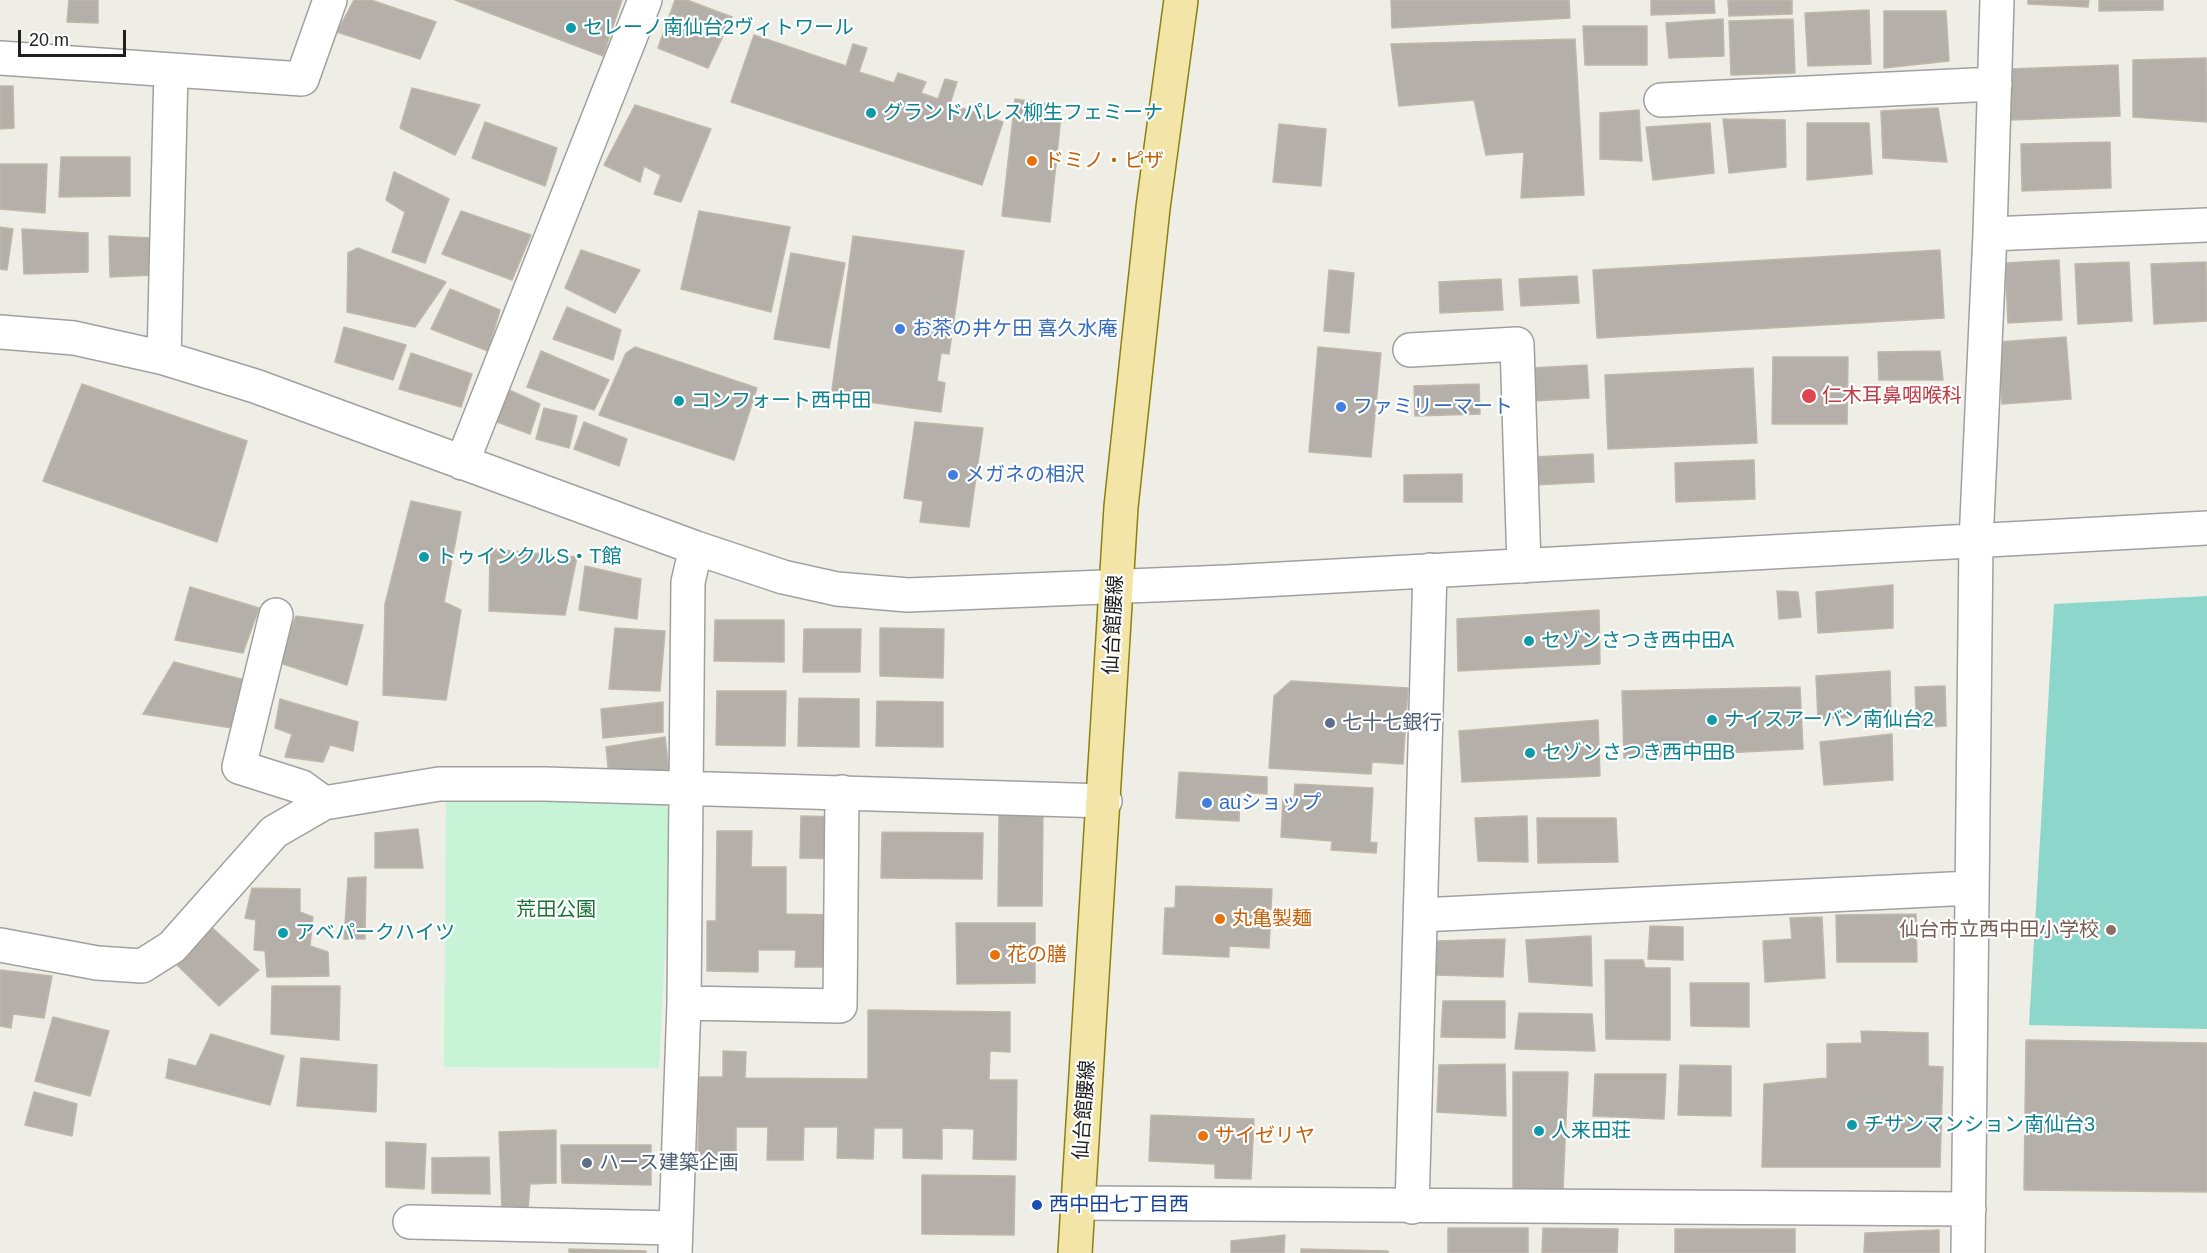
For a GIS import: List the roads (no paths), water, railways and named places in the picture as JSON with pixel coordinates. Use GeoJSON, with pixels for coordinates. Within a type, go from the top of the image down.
{"type":"FeatureCollection","features":[{"type":"Feature","properties":{"kind":"main road","name":"仙台館腰線"},"geometry":{"type":"LineString","coordinates":[[1075,1253],[1105,801],[1121,507],[1153,208],[1181,0]]}},
{"type":"Feature","properties":{"kind":"street"},"geometry":{"type":"LineString","coordinates":[[0,58],[302,79],[330,0]]}},
{"type":"Feature","properties":{"kind":"street"},"geometry":{"type":"LineString","coordinates":[[462,463],[645,0]]}},
{"type":"Feature","properties":{"kind":"street"},"geometry":{"type":"LineString","coordinates":[[1968,1253],[1976,542],[1990,234],[1997,0]]}},
{"type":"Feature","properties":{"kind":"street"},"geometry":{"type":"LineString","coordinates":[[164,358],[171,70]]}},
{"type":"Feature","properties":{"kind":"street"},"geometry":{"type":"LineString","coordinates":[[1661,100],[1995,84]]}},
{"type":"Feature","properties":{"kind":"street"},"geometry":{"type":"LineString","coordinates":[[1990,234],[2207,225]]}},
{"type":"Feature","properties":{"kind":"street"},"geometry":{"type":"LineString","coordinates":[[0,332],[74,338],[164,358],[255,386],[696,548],[783,577],[837,589],[908,595],[1116,587],[2207,528]]}},
{"type":"Feature","properties":{"kind":"street"},"geometry":{"type":"LineString","coordinates":[[1410,350],[1517,344],[1524,566]]}},
{"type":"Feature","properties":{"kind":"street"},"geometry":{"type":"LineString","coordinates":[[410,1222],[675,1241],[684,1003],[688,582],[696,548]]}},
{"type":"Feature","properties":{"kind":"street"},"geometry":{"type":"LineString","coordinates":[[1412,1207],[1430,570]]}},
{"type":"Feature","properties":{"kind":"street"},"geometry":{"type":"LineString","coordinates":[[276,615],[239,767],[302,787],[324,803]]}},
{"type":"Feature","properties":{"kind":"street"},"geometry":{"type":"LineString","coordinates":[[0,945],[97,963],[142,966],[172,947],[274,832],[324,803],[439,784],[842,792],[967,799],[1105,801]]}},
{"type":"Feature","properties":{"kind":"street"},"geometry":{"type":"LineString","coordinates":[[684,1003],[840,1006],[842,792]]}},
{"type":"Feature","properties":{"kind":"street"},"geometry":{"type":"LineString","coordinates":[[1421,915],[1971,888]]}},
{"type":"Feature","properties":{"kind":"street"},"geometry":{"type":"LineString","coordinates":[[1079,1203],[1969,1209]]}},
{"type":"Feature","properties":{"kind":"place","name":"セレーノ南仙台2ヴィトワール"},"geometry":{"type":"Point","coordinates":[571,28]}},
{"type":"Feature","properties":{"kind":"place","name":"グランドパレス柳生フェミーナ"},"geometry":{"type":"Point","coordinates":[871,113]}},
{"type":"Feature","properties":{"kind":"place","name":"ドミノ・ピザ"},"geometry":{"type":"Point","coordinates":[1032,161]}},
{"type":"Feature","properties":{"kind":"place","name":"お茶の井ケ田 喜久水庵"},"geometry":{"type":"Point","coordinates":[900,329]}},
{"type":"Feature","properties":{"kind":"place","name":"仁木耳鼻咽喉科"},"geometry":{"type":"Point","coordinates":[1809,396]}},
{"type":"Feature","properties":{"kind":"place","name":"コンフォート西中田"},"geometry":{"type":"Point","coordinates":[679,401]}},
{"type":"Feature","properties":{"kind":"place","name":"ファミリーマート"},"geometry":{"type":"Point","coordinates":[1341,407]}},
{"type":"Feature","properties":{"kind":"place","name":"メガネの相沢"},"geometry":{"type":"Point","coordinates":[953,475]}},
{"type":"Feature","properties":{"kind":"place","name":"トゥインクルS・T館"},"geometry":{"type":"Point","coordinates":[424,557]}},
{"type":"Feature","properties":{"kind":"place","name":"セゾンさつき西中田A"},"geometry":{"type":"Point","coordinates":[1529,641]}},
{"type":"Feature","properties":{"kind":"place","name":"ナイスアーバン南仙台2"},"geometry":{"type":"Point","coordinates":[1712,720]}},
{"type":"Feature","properties":{"kind":"place","name":"七十七銀行"},"geometry":{"type":"Point","coordinates":[1330,723]}},
{"type":"Feature","properties":{"kind":"place","name":"セゾンさつき西中田B"},"geometry":{"type":"Point","coordinates":[1530,753]}},
{"type":"Feature","properties":{"kind":"place","name":"auショップ"},"geometry":{"type":"Point","coordinates":[1207,803]}},
{"type":"Feature","properties":{"kind":"place","name":"丸亀製麺"},"geometry":{"type":"Point","coordinates":[1220,919]}},
{"type":"Feature","properties":{"kind":"place","name":"仙台市立西中田小学校"},"geometry":{"type":"Point","coordinates":[2111,930]}},
{"type":"Feature","properties":{"kind":"place","name":"アベパークハイツ"},"geometry":{"type":"Point","coordinates":[283,933]}},
{"type":"Feature","properties":{"kind":"place","name":"花の膳"},"geometry":{"type":"Point","coordinates":[995,955]}},
{"type":"Feature","properties":{"kind":"place","name":"チサンマンション南仙台3"},"geometry":{"type":"Point","coordinates":[1852,1125]}},
{"type":"Feature","properties":{"kind":"place","name":"人来田荘"},"geometry":{"type":"Point","coordinates":[1539,1131]}},
{"type":"Feature","properties":{"kind":"place","name":"サイゼリヤ"},"geometry":{"type":"Point","coordinates":[1203,1136]}},
{"type":"Feature","properties":{"kind":"place","name":"ハース建築企画"},"geometry":{"type":"Point","coordinates":[587,1163]}},
{"type":"Feature","properties":{"kind":"place","name":"西中田七丁目西"},"geometry":{"type":"Point","coordinates":[1037,1205]}},
{"type":"Feature","properties":{"kind":"park label","name":"荒田公園"},"geometry":{"type":"Point","coordinates":[556,910]}}]}
